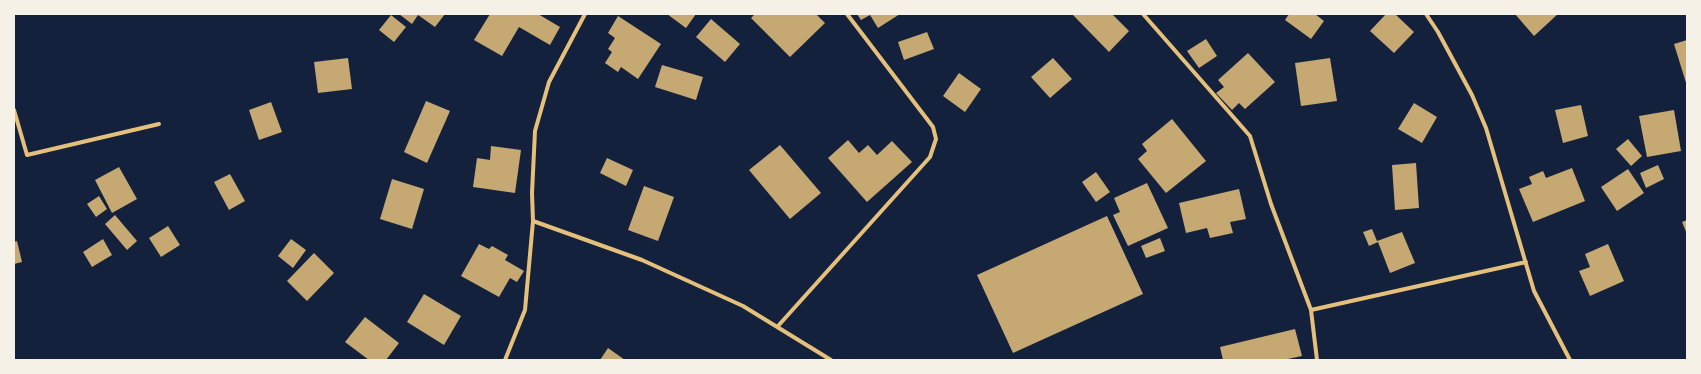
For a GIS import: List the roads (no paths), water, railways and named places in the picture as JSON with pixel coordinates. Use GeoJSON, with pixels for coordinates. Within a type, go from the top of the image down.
{"type":"FeatureCollection","features":[{"type":"Feature","properties":{"kind":"street"},"geometry":{"type":"LineString","coordinates":[[504,360],[525,310],[533,221],[532,193],[535,131],[549,82],[585,14]]}},
{"type":"Feature","properties":{"kind":"street"},"geometry":{"type":"LineString","coordinates":[[778,326],[930,157],[936,139],[933,127],[847,14]]}},
{"type":"Feature","properties":{"kind":"street"},"geometry":{"type":"LineString","coordinates":[[1143,14],[1250,136],[1271,204],[1311,310],[1317,360]]}},
{"type":"Feature","properties":{"kind":"street"},"geometry":{"type":"LineString","coordinates":[[1426,14],[1438,32],[1472,95],[1486,128],[1534,290],[1570,360]]}},
{"type":"Feature","properties":{"kind":"street"},"geometry":{"type":"LineString","coordinates":[[14,110],[27,155],[159,124]]}},
{"type":"Feature","properties":{"kind":"street"},"geometry":{"type":"LineString","coordinates":[[533,221],[642,260],[743,306],[778,326],[831,360]]}},
{"type":"Feature","properties":{"kind":"street"},"geometry":{"type":"LineString","coordinates":[[1311,310],[1526,262]]}}]}
